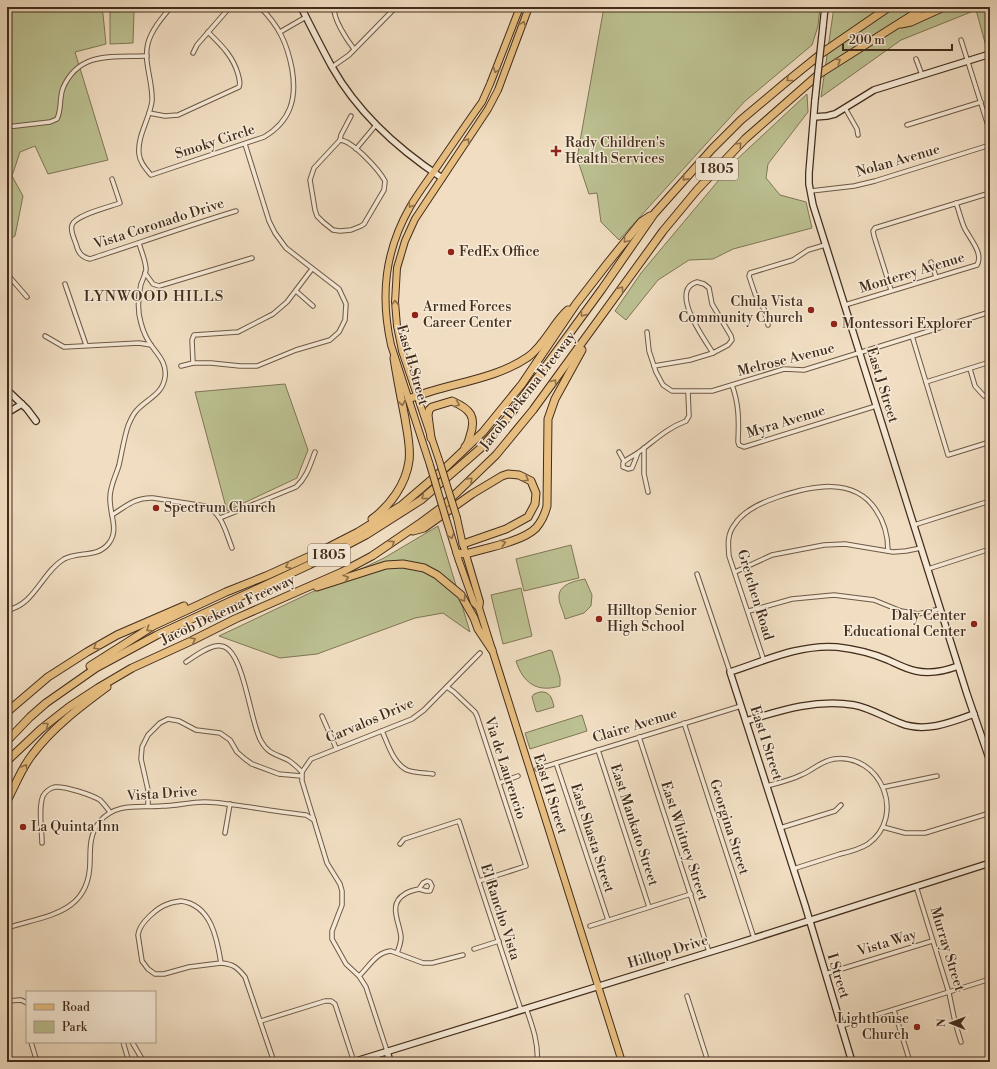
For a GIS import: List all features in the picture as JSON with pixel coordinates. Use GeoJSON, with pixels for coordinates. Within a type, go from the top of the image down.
{"type":"FeatureCollection","features":[{"type":"Feature","properties":{"kind":"highway","name":"Jacob Dekema Freeway"},"geometry":{"type":"LineString","coordinates":[[7,741],[46,703],[96,668],[139,644],[309,565],[366,535],[421,500],[482,447],[510,414],[654,214],[712,149],[741,120],[822,53],[889,7]]}},
{"type":"Feature","properties":{"kind":"highway","name":"Jacob Dekema Freeway"},"geometry":{"type":"LineString","coordinates":[[7,761],[40,729],[69,707],[132,668],[235,619],[283,599],[372,556],[442,507],[496,455],[533,410],[663,231],[697,190],[745,139],[819,74],[893,26],[926,7]]}},
{"type":"Feature","properties":{"kind":"highway"},"geometry":{"type":"LineString","coordinates":[[893,26],[910,22],[944,7]]}},
{"type":"Feature","properties":{"kind":"highway"},"geometry":{"type":"LineString","coordinates":[[46,703],[54,694],[78,674],[153,626],[266,576],[358,532],[402,505],[444,470],[483,432],[512,396],[576,304],[641,222],[654,214]]}},
{"type":"Feature","properties":{"kind":"highway"},"geometry":{"type":"LineString","coordinates":[[409,399],[499,371],[529,356],[566,312],[576,304]]}},
{"type":"Feature","properties":{"kind":"highway"},"geometry":{"type":"LineString","coordinates":[[457,553],[466,554],[524,536],[535,528],[543,517],[547,506],[548,419],[555,399],[598,321]]}},
{"type":"Feature","properties":{"kind":"highway"},"geometry":{"type":"LineString","coordinates":[[335,543],[372,519],[386,507],[402,483],[409,461],[409,440],[394,358]]}},
{"type":"Feature","properties":{"kind":"highway"},"geometry":{"type":"LineString","coordinates":[[431,438],[428,415],[429,410],[432,407],[452,401],[468,411],[473,419],[474,426],[467,444],[444,470]]}},
{"type":"Feature","properties":{"kind":"highway"},"geometry":{"type":"LineString","coordinates":[[408,532],[424,528],[472,494],[502,476],[508,474],[519,475],[531,482],[536,493],[535,504],[528,517],[506,530],[463,544]]}},
{"type":"Feature","properties":{"kind":"highway"},"geometry":{"type":"LineString","coordinates":[[283,599],[386,565],[403,564],[424,568],[437,575],[461,595],[474,618],[478,629],[492,650]]}},
{"type":"Feature","properties":{"kind":"highway"},"geometry":{"type":"LineString","coordinates":[[7,712],[48,676],[117,635],[193,602],[209,600]]}},
{"type":"Feature","properties":{"kind":"highway"},"geometry":{"type":"LineString","coordinates":[[7,801],[31,756],[45,738],[78,709],[132,668]]}},
{"type":"Feature","properties":{"kind":"main road","name":"East H Street"},"geometry":{"type":"LineString","coordinates":[[520,7],[482,102],[410,205],[396,233],[387,269],[385,306],[387,329],[394,358],[409,399],[457,553],[492,650],[622,1062]]}},
{"type":"Feature","properties":{"kind":"main road","name":"East H Street"},"geometry":{"type":"LineString","coordinates":[[478,608],[480,602],[457,518],[402,351],[397,326],[395,302],[396,282],[405,241],[415,219],[488,109],[502,80],[529,7]]}},
{"type":"Feature","properties":{"kind":"street"},"geometry":{"type":"LineString","coordinates":[[171,7],[153,32],[148,43],[147,56],[152,96],[149,113],[165,116],[178,115],[239,87],[240,82],[233,60],[226,50],[208,32]]}},
{"type":"Feature","properties":{"kind":"street"},"geometry":{"type":"LineString","coordinates":[[193,54],[196,45],[230,7]]}},
{"type":"Feature","properties":{"kind":"street","name":"Smoky Circle"},"geometry":{"type":"LineString","coordinates":[[149,113],[141,139],[139,154],[142,162],[151,175],[264,138],[273,132],[284,119],[292,102],[294,92],[293,76],[288,51],[280,32],[260,7]]}},
{"type":"Feature","properties":{"kind":"street"},"geometry":{"type":"LineString","coordinates":[[301,7],[332,67],[351,95],[376,125],[401,148],[442,178]]}},
{"type":"Feature","properties":{"kind":"street"},"geometry":{"type":"LineString","coordinates":[[334,7],[334,11],[344,34],[354,49]]}},
{"type":"Feature","properties":{"kind":"street"},"geometry":{"type":"LineString","coordinates":[[332,67],[345,59],[396,7]]}},
{"type":"Feature","properties":{"kind":"street","name":"East J Street"},"geometry":{"type":"LineString","coordinates":[[825,7],[809,173],[810,191],[813,205],[958,666],[990,761]]}},
{"type":"Feature","properties":{"kind":"street"},"geometry":{"type":"LineString","coordinates":[[280,32],[306,18]]}},
{"type":"Feature","properties":{"kind":"street"},"geometry":{"type":"LineString","coordinates":[[961,40],[990,132]]}},
{"type":"Feature","properties":{"kind":"street"},"geometry":{"type":"LineString","coordinates":[[814,117],[831,115],[874,90],[990,54]]}},
{"type":"Feature","properties":{"kind":"street"},"geometry":{"type":"LineString","coordinates":[[7,127],[50,122],[57,119],[60,113],[63,89],[68,79],[78,68],[90,60],[101,57],[147,56]]}},
{"type":"Feature","properties":{"kind":"street"},"geometry":{"type":"LineString","coordinates":[[916,59],[922,75]]}},
{"type":"Feature","properties":{"kind":"street"},"geometry":{"type":"LineString","coordinates":[[907,125],[981,102]]}},
{"type":"Feature","properties":{"kind":"street"},"geometry":{"type":"LineString","coordinates":[[845,108],[857,129],[858,136]]}},
{"type":"Feature","properties":{"kind":"street"},"geometry":{"type":"LineString","coordinates":[[340,140],[344,140],[356,148],[382,175],[385,181],[384,190],[364,224],[352,230],[337,231],[333,230],[317,216],[314,210],[310,180],[314,168],[340,140],[351,116]]}},
{"type":"Feature","properties":{"kind":"street"},"geometry":{"type":"LineString","coordinates":[[356,148],[376,125]]}},
{"type":"Feature","properties":{"kind":"street"},"geometry":{"type":"LineString","coordinates":[[181,366],[193,363],[257,366],[296,350],[325,343],[334,338],[345,320],[346,311],[344,300],[339,290],[286,248],[275,233],[269,221],[245,144]]}},
{"type":"Feature","properties":{"kind":"street","name":"Nolan Avenue"},"geometry":{"type":"LineString","coordinates":[[810,191],[854,186],[875,181],[990,145]]}},
{"type":"Feature","properties":{"kind":"street","name":"Vista Coronado Drive"},"geometry":{"type":"LineString","coordinates":[[112,179],[120,203],[83,215],[74,221],[72,225],[78,251],[82,256],[90,259],[173,230],[236,211]]}},
{"type":"Feature","properties":{"kind":"street"},"geometry":{"type":"LineString","coordinates":[[891,290],[874,236],[873,231],[875,228],[990,193]]}},
{"type":"Feature","properties":{"kind":"street","name":"Monterey Avenue"},"geometry":{"type":"LineString","coordinates":[[844,305],[977,265],[979,257],[973,242],[964,228],[956,203]]}},
{"type":"Feature","properties":{"kind":"street"},"geometry":{"type":"LineString","coordinates":[[7,610],[16,608],[27,600],[51,568],[65,558],[81,554],[94,553],[104,548],[114,532],[110,492],[119,464],[128,426],[137,410],[159,391],[163,385],[165,377],[163,361],[151,345],[143,330],[138,309],[140,291],[146,266],[139,243]]}},
{"type":"Feature","properties":{"kind":"street"},"geometry":{"type":"LineString","coordinates":[[768,325],[764,309],[755,294],[750,281],[750,273],[793,260],[808,250],[825,245]]}},
{"type":"Feature","properties":{"kind":"street"},"geometry":{"type":"LineString","coordinates":[[145,272],[154,285],[161,286],[252,258]]}},
{"type":"Feature","properties":{"kind":"street"},"geometry":{"type":"LineString","coordinates":[[932,262],[936,277]]}},
{"type":"Feature","properties":{"kind":"street"},"geometry":{"type":"LineString","coordinates":[[193,363],[192,340],[194,335],[230,333],[246,329],[280,309],[296,291],[312,269]]}},
{"type":"Feature","properties":{"kind":"street"},"geometry":{"type":"LineString","coordinates":[[7,274],[27,298]]}},
{"type":"Feature","properties":{"kind":"street"},"geometry":{"type":"LineString","coordinates":[[654,366],[713,354],[728,345],[732,340],[712,304],[709,288],[704,284],[695,283],[689,286],[686,293],[689,308],[694,323],[713,354]]}},
{"type":"Feature","properties":{"kind":"street"},"geometry":{"type":"LineString","coordinates":[[65,284],[83,340],[86,345]]}},
{"type":"Feature","properties":{"kind":"street"},"geometry":{"type":"LineString","coordinates":[[296,291],[313,306]]}},
{"type":"Feature","properties":{"kind":"street","name":"Melrose Avenue"},"geometry":{"type":"LineString","coordinates":[[647,332],[649,351],[654,366],[661,383],[667,389],[674,392],[712,391],[784,369],[804,370],[990,312]]}},
{"type":"Feature","properties":{"kind":"street"},"geometry":{"type":"LineString","coordinates":[[45,336],[64,347],[139,343],[151,345]]}},
{"type":"Feature","properties":{"kind":"street"},"geometry":{"type":"LineString","coordinates":[[912,336],[948,455],[990,442]]}},
{"type":"Feature","properties":{"kind":"street"},"geometry":{"type":"LineString","coordinates":[[926,382],[990,362]]}},
{"type":"Feature","properties":{"kind":"street"},"geometry":{"type":"LineString","coordinates":[[970,369],[975,386],[984,396]]}},
{"type":"Feature","properties":{"kind":"street","name":"Myra Avenue"},"geometry":{"type":"LineString","coordinates":[[732,385],[738,404],[738,442],[739,445],[744,447],[876,406]]}},
{"type":"Feature","properties":{"kind":"street"},"geometry":{"type":"LineString","coordinates":[[7,390],[22,404],[36,421]]}},
{"type":"Feature","properties":{"kind":"street"},"geometry":{"type":"LineString","coordinates":[[624,461],[638,453],[664,432],[676,425],[686,422],[689,416],[688,392]]}},
{"type":"Feature","properties":{"kind":"street"},"geometry":{"type":"LineString","coordinates":[[7,413],[22,404]]}},
{"type":"Feature","properties":{"kind":"street"},"geometry":{"type":"LineString","coordinates":[[644,448],[644,474],[648,492]]}},
{"type":"Feature","properties":{"kind":"street"},"geometry":{"type":"LineString","coordinates":[[220,518],[296,487],[303,481],[315,452]]}},
{"type":"Feature","properties":{"kind":"street"},"geometry":{"type":"LineString","coordinates":[[619,452],[624,461],[623,467],[628,469],[632,468],[638,453]]}},
{"type":"Feature","properties":{"kind":"street","name":"Gretchen Road"},"geometry":{"type":"LineString","coordinates":[[764,661],[730,556],[728,542],[729,533],[739,518],[767,501],[797,490],[839,487],[851,490],[868,500],[879,515],[886,530],[888,551]]}},
{"type":"Feature","properties":{"kind":"street"},"geometry":{"type":"LineString","coordinates":[[112,515],[133,501],[149,498],[205,506],[214,511],[220,518],[232,548]]}},
{"type":"Feature","properties":{"kind":"street"},"geometry":{"type":"LineString","coordinates":[[914,525],[990,501]]}},
{"type":"Feature","properties":{"kind":"street"},"geometry":{"type":"LineString","coordinates":[[735,572],[772,555],[824,545],[845,544],[888,551],[906,551],[921,548]]}},
{"type":"Feature","properties":{"kind":"street"},"geometry":{"type":"LineString","coordinates":[[928,568],[990,549]]}},
{"type":"Feature","properties":{"kind":"street","name":"East I Street"},"geometry":{"type":"LineString","coordinates":[[697,574],[746,721],[809,920]]}},
{"type":"Feature","properties":{"kind":"street"},"geometry":{"type":"LineString","coordinates":[[748,611],[793,599],[832,595],[874,600],[901,610],[918,614],[940,609]]}},
{"type":"Feature","properties":{"kind":"street"},"geometry":{"type":"LineString","coordinates":[[186,662],[208,648],[214,646],[221,646],[233,652],[260,739],[271,753],[288,760],[302,772],[301,776],[328,863],[340,884],[343,893],[342,905],[332,931],[332,939],[346,964],[359,976],[366,987],[390,1062]]}},
{"type":"Feature","properties":{"kind":"street"},"geometry":{"type":"LineString","coordinates":[[730,672],[799,650],[817,647],[859,650],[917,671],[933,672],[958,666]]}},
{"type":"Feature","properties":{"kind":"street","name":"Carvalos Drive"},"geometry":{"type":"LineString","coordinates":[[302,772],[311,759],[413,718],[424,710],[480,653]]}},
{"type":"Feature","properties":{"kind":"street","name":"Via de Laurencio"},"geometry":{"type":"LineString","coordinates":[[447,687],[465,702],[477,716],[526,866],[479,881]]}},
{"type":"Feature","properties":{"kind":"street"},"geometry":{"type":"LineString","coordinates":[[746,721],[796,706],[832,703],[861,707],[900,723],[916,727],[934,727],[974,714]]}},
{"type":"Feature","properties":{"kind":"street","name":"Claire Avenue"},"geometry":{"type":"LineString","coordinates":[[537,769],[741,706]]}},
{"type":"Feature","properties":{"kind":"street"},"geometry":{"type":"LineString","coordinates":[[322,716],[336,748]]}},
{"type":"Feature","properties":{"kind":"street"},"geometry":{"type":"LineString","coordinates":[[148,806],[148,790],[141,758],[142,747],[148,735],[160,723],[168,719],[179,721],[196,730],[220,733],[230,740],[237,752],[252,764],[279,774],[301,776]]}},
{"type":"Feature","properties":{"kind":"street","name":"Georgina Street"},"geometry":{"type":"LineString","coordinates":[[684,723],[754,938]]}},
{"type":"Feature","properties":{"kind":"street"},"geometry":{"type":"LineString","coordinates":[[382,730],[392,754],[401,766],[408,771],[433,774]]}},
{"type":"Feature","properties":{"kind":"street","name":"East Whitney Street"},"geometry":{"type":"LineString","coordinates":[[639,737],[709,952]]}},
{"type":"Feature","properties":{"kind":"street","name":"East Mankato Street"},"geometry":{"type":"LineString","coordinates":[[598,750],[649,907]]}},
{"type":"Feature","properties":{"kind":"street"},"geometry":{"type":"LineString","coordinates":[[767,786],[801,775],[824,762],[850,759],[866,766],[875,774],[884,787],[887,812],[882,826],[873,839],[862,847],[793,869]]}},
{"type":"Feature","properties":{"kind":"street","name":"East Shasta Street"},"geometry":{"type":"LineString","coordinates":[[556,763],[608,920]]}},
{"type":"Feature","properties":{"kind":"street"},"geometry":{"type":"LineString","coordinates":[[498,783],[518,776]]}},
{"type":"Feature","properties":{"kind":"street"},"geometry":{"type":"LineString","coordinates":[[884,787],[937,776]]}},
{"type":"Feature","properties":{"kind":"street","name":"Vista Drive"},"geometry":{"type":"LineString","coordinates":[[42,843],[41,805],[45,794],[50,789],[56,787],[92,797],[102,803],[110,812],[124,807],[170,806],[203,802],[230,804],[306,815],[314,821]]}},
{"type":"Feature","properties":{"kind":"street"},"geometry":{"type":"LineString","coordinates":[[225,833],[230,804]]}},
{"type":"Feature","properties":{"kind":"street"},"geometry":{"type":"LineString","coordinates":[[780,828],[835,811],[841,805]]}},
{"type":"Feature","properties":{"kind":"street"},"geometry":{"type":"LineString","coordinates":[[7,928],[57,913],[74,904],[87,883],[90,872],[90,846],[94,832],[100,822],[110,812]]}},
{"type":"Feature","properties":{"kind":"street"},"geometry":{"type":"LineString","coordinates":[[882,826],[905,833],[925,833],[990,813]]}},
{"type":"Feature","properties":{"kind":"street","name":"El Rancho Vista"},"geometry":{"type":"LineString","coordinates":[[400,844],[404,839],[459,821],[499,941],[524,1009]]}},
{"type":"Feature","properties":{"kind":"street","name":"Hilltop Drive"},"geometry":{"type":"LineString","coordinates":[[353,1062],[754,938],[990,863]]}},
{"type":"Feature","properties":{"kind":"street","name":"Murray Street"},"geometry":{"type":"LineString","coordinates":[[916,886],[949,992],[961,1042]]}},
{"type":"Feature","properties":{"kind":"street"},"geometry":{"type":"LineString","coordinates":[[397,953],[401,943],[401,937],[395,914],[397,903],[403,895],[419,888]]}},
{"type":"Feature","properties":{"kind":"street"},"geometry":{"type":"LineString","coordinates":[[590,926],[690,894]]}},
{"type":"Feature","properties":{"kind":"street"},"geometry":{"type":"LineString","coordinates":[[221,963],[217,940],[213,930],[206,917],[194,905],[181,901],[167,904],[151,915],[138,930],[142,962],[153,972],[164,974],[189,967],[221,963],[228,963],[238,968],[244,977],[261,1021],[274,1062]]}},
{"type":"Feature","properties":{"kind":"street","name":"I Street"},"geometry":{"type":"LineString","coordinates":[[809,920],[852,1062]]}},
{"type":"Feature","properties":{"kind":"street"},"geometry":{"type":"LineString","coordinates":[[474,949],[499,941]]}},
{"type":"Feature","properties":{"kind":"street","name":"Vista Way"},"geometry":{"type":"LineString","coordinates":[[825,974],[932,941]]}},
{"type":"Feature","properties":{"kind":"street"},"geometry":{"type":"LineString","coordinates":[[359,976],[382,953],[389,951],[423,963],[432,963],[463,955]]}},
{"type":"Feature","properties":{"kind":"street"},"geometry":{"type":"LineString","coordinates":[[841,1026],[990,979]]}},
{"type":"Feature","properties":{"kind":"street"},"geometry":{"type":"LineString","coordinates":[[687,996],[708,1062]]}},
{"type":"Feature","properties":{"kind":"street"},"geometry":{"type":"LineString","coordinates":[[7,1001],[21,1000],[26,1003]]}},
{"type":"Feature","properties":{"kind":"street"},"geometry":{"type":"LineString","coordinates":[[261,1021],[325,1001],[331,1001],[335,1004],[353,1062]]}},
{"type":"Feature","properties":{"kind":"street"},"geometry":{"type":"LineString","coordinates":[[524,1009],[536,1040],[538,1054],[537,1062]]}},
{"type":"Feature","properties":{"kind":"street"},"geometry":{"type":"LineString","coordinates":[[894,1010],[910,1062]]}},
{"type":"Feature","properties":{"kind":"street"},"geometry":{"type":"LineString","coordinates":[[31,1043],[37,1062]]}},
{"type":"Feature","properties":{"kind":"street"},"geometry":{"type":"LineString","coordinates":[[123,1043],[128,1061]]}},
{"type":"Feature","properties":{"kind":"street"},"geometry":{"type":"LineString","coordinates":[[133,1043],[143,1062]]}},
{"type":"Feature","properties":{"kind":"green space"},"geometry":{"type":"Polygon","coordinates":[[[7,7],[100,7],[103,14],[106,44],[75,52],[108,160],[48,174],[35,146],[20,152],[12,176],[23,196],[15,236],[7,241],[7,7]]]}},
{"type":"Feature","properties":{"kind":"green space"},"geometry":{"type":"Polygon","coordinates":[[[604,7],[751,7],[753,10],[762,7],[820,7],[818,26],[812,45],[744,102],[619,240],[601,222],[597,193],[589,194],[577,158],[604,7]]]}},
{"type":"Feature","properties":{"kind":"green space"},"geometry":{"type":"Polygon","coordinates":[[[834,7],[990,7],[990,14],[987,15],[990,27],[990,49],[987,50],[976,10],[901,40],[821,97],[834,7]]]}},
{"type":"Feature","properties":{"kind":"green space"},"geometry":{"type":"Polygon","coordinates":[[[134,11],[133,43],[110,44],[110,12],[134,11]]]}},
{"type":"Feature","properties":{"kind":"green space"},"geometry":{"type":"Polygon","coordinates":[[[807,94],[808,112],[768,164],[766,178],[780,195],[806,202],[812,228],[733,249],[713,259],[689,260],[658,280],[626,320],[615,311],[641,273],[734,162],[807,94]]]}},
{"type":"Feature","properties":{"kind":"green space"},"geometry":{"type":"Polygon","coordinates":[[[285,384],[308,450],[297,478],[227,511],[195,392],[285,384]]]}},
{"type":"Feature","properties":{"kind":"green space"},"geometry":{"type":"Polygon","coordinates":[[[438,526],[470,632],[443,613],[415,618],[317,654],[280,658],[219,636],[384,558],[438,526]]]}},
{"type":"Feature","properties":{"kind":"green space"},"geometry":{"type":"Polygon","coordinates":[[[571,545],[579,578],[524,591],[516,559],[571,545]]]}},
{"type":"Feature","properties":{"kind":"green space"},"geometry":{"type":"Polygon","coordinates":[[[585,579],[592,595],[591,606],[584,613],[565,619],[559,600],[559,593],[561,589],[568,584],[585,579]]]}},
{"type":"Feature","properties":{"kind":"green space"},"geometry":{"type":"Polygon","coordinates":[[[521,588],[532,636],[503,644],[491,595],[521,588]]]}},
{"type":"Feature","properties":{"kind":"green space"},"geometry":{"type":"Polygon","coordinates":[[[550,650],[552,651],[560,678],[560,686],[552,688],[538,687],[527,680],[519,669],[516,661],[550,650]]]}},
{"type":"Feature","properties":{"kind":"green space"},"geometry":{"type":"Polygon","coordinates":[[[540,692],[546,693],[550,696],[554,707],[536,711],[532,697],[534,694],[540,692]]]}},
{"type":"Feature","properties":{"kind":"green space"},"geometry":{"type":"Polygon","coordinates":[[[582,715],[587,731],[530,749],[525,733],[582,715]]]}},
{"type":"Feature","properties":{"kind":"place","name":"Rady Children's Health Services"},"geometry":{"type":"Point","coordinates":[556,151]}},
{"type":"Feature","properties":{"kind":"place","name":"FedEx Office"},"geometry":{"type":"Point","coordinates":[451,252]}},
{"type":"Feature","properties":{"kind":"place","name":"Chula Vista Community Church"},"geometry":{"type":"Point","coordinates":[811,310]}},
{"type":"Feature","properties":{"kind":"place","name":"Armed Forces Career Center"},"geometry":{"type":"Point","coordinates":[415,315]}},
{"type":"Feature","properties":{"kind":"place","name":"Montessori Explorer"},"geometry":{"type":"Point","coordinates":[834,324]}},
{"type":"Feature","properties":{"kind":"place","name":"Spectrum Church"},"geometry":{"type":"Point","coordinates":[156,508]}},
{"type":"Feature","properties":{"kind":"place","name":"Hilltop Senior High School"},"geometry":{"type":"Point","coordinates":[599,619]}},
{"type":"Feature","properties":{"kind":"place","name":"Daly Center Educational Center"},"geometry":{"type":"Point","coordinates":[974,624]}},
{"type":"Feature","properties":{"kind":"place","name":"La Quinta Inn"},"geometry":{"type":"Point","coordinates":[23,827]}},
{"type":"Feature","properties":{"kind":"place","name":"Lighthouse Church"},"geometry":{"type":"Point","coordinates":[917,1027]}},
{"type":"Feature","properties":{"kind":"district","name":"LYNWOOD HILLS"},"geometry":{"type":"Point","coordinates":[154,296]}}]}
